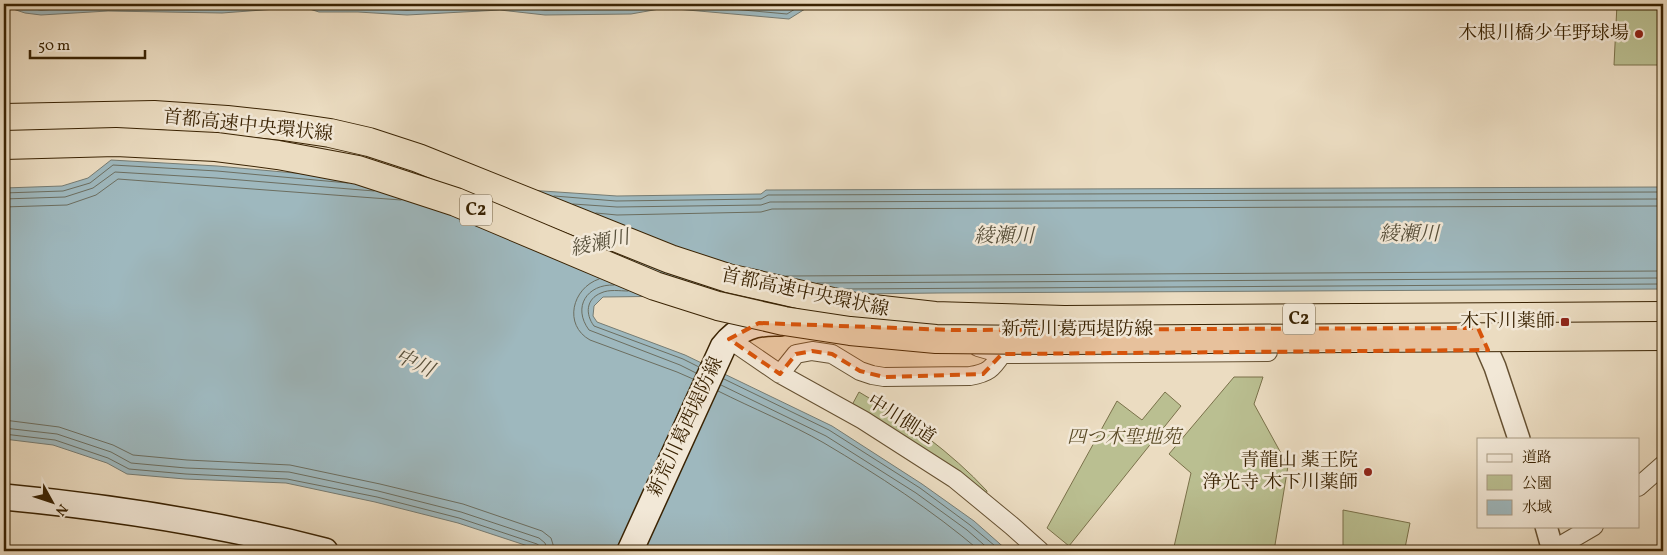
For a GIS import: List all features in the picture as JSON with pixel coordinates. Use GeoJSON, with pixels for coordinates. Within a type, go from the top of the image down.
{"type":"FeatureCollection","features":[{"type":"Feature","properties":{"kind":"highway","name":"首都高速中央環状線"},"geometry":{"type":"LineString","coordinates":[[4,118],[154,115],[237,121],[330,133],[369,142],[418,158],[670,259],[728,278],[855,307],[934,316],[1064,320],[1663,316]]}},
{"type":"Feature","properties":{"kind":"highway","name":"首都高速中央環状線"},"geometry":{"type":"LineString","coordinates":[[4,145],[116,142],[216,147],[278,155],[358,170],[456,202],[655,286],[718,306],[765,317],[850,331],[936,339],[1054,340],[1663,336]]}},
{"type":"Feature","properties":{"kind":"main road","name":"新荒川葛西堤防線"},"geometry":{"type":"LineString","coordinates":[[630,551],[724,346],[744,328],[759,323],[953,330],[1663,326]]}},
{"type":"Feature","properties":{"kind":"main road"},"geometry":{"type":"LineString","coordinates":[[4,498],[100,508],[201,525],[284,548],[324,551]]}},
{"type":"Feature","properties":{"kind":"street"},"geometry":{"type":"LineString","coordinates":[[1478,328],[1488,350],[1519,438]]}},
{"type":"Feature","properties":{"kind":"street"},"geometry":{"type":"LineString","coordinates":[[953,330],[971,344],[1002,354],[1663,349]]}},
{"type":"Feature","properties":{"kind":"street","name":"中川側道"},"geometry":{"type":"LineString","coordinates":[[724,346],[780,374],[863,420],[955,480],[1040,551]]}},
{"type":"Feature","properties":{"kind":"street"},"geometry":{"type":"LineString","coordinates":[[780,374],[791,358],[803,352],[825,352],[860,371],[884,377],[970,376],[983,374],[993,368],[1002,354]]}},
{"type":"Feature","properties":{"kind":"street"},"geometry":{"type":"LineString","coordinates":[[1640,485],[1663,465]]}},
{"type":"Feature","properties":{"kind":"street"},"geometry":{"type":"LineString","coordinates":[[1547,528],[1553,551],[1591,528]]}},
{"type":"Feature","properties":{"kind":"highlighted area"},"geometry":{"type":"Polygon","coordinates":[[[759,323],[953,330],[1478,328],[1488,350],[1002,354],[983,374],[884,377],[860,371],[832,354],[812,351],[796,354],[780,374],[729,339],[759,323]]]}},
{"type":"Feature","properties":{"kind":"green space","name":"木根川橋少年野球場"},"geometry":{"type":"Polygon","coordinates":[[[1617,4],[1663,4],[1663,65],[1614,65],[1617,4]]]}},
{"type":"Feature","properties":{"kind":"green space"},"geometry":{"type":"Polygon","coordinates":[[[1234,377],[1263,377],[1254,404],[1288,466],[1274,551],[1173,551],[1191,473],[1169,454],[1234,377]]]}},
{"type":"Feature","properties":{"kind":"green space"},"geometry":{"type":"Polygon","coordinates":[[[859,392],[893,413],[943,450],[987,491],[986,495],[852,405],[859,392]]]}},
{"type":"Feature","properties":{"kind":"green space","name":"四つ木聖地苑"},"geometry":{"type":"Polygon","coordinates":[[[1165,392],[1181,406],[1069,546],[1047,528],[1117,401],[1142,420],[1165,392]]]}},
{"type":"Feature","properties":{"kind":"green space"},"geometry":{"type":"Polygon","coordinates":[[[1343,510],[1410,523],[1405,548],[1421,551],[1343,551],[1343,510]]]}},
{"type":"Feature","properties":{"kind":"water"},"geometry":{"type":"Polygon","coordinates":[[[4,4],[813,4],[789,19],[665,8],[631,14],[545,15],[500,10],[407,15],[319,12],[303,7],[222,13],[108,11],[41,15],[25,13],[4,6],[4,4]]]}},
{"type":"Feature","properties":{"kind":"water"},"geometry":{"type":"Polygon","coordinates":[[[111,160],[217,166],[349,178],[617,196],[761,194],[766,190],[1663,187],[1663,289],[603,297],[594,306],[593,316],[597,322],[685,355],[832,426],[922,484],[974,521],[1008,551],[543,551],[458,523],[375,502],[286,483],[185,479],[127,474],[107,463],[53,445],[4,439],[4,188],[62,186],[88,178],[111,160]]]}},
{"type":"Feature","properties":{"kind":"place","name":"木根川橋少年野球場"},"geometry":{"type":"Point","coordinates":[1639,34]}},
{"type":"Feature","properties":{"kind":"place","name":"木下川薬師"},"geometry":{"type":"Point","coordinates":[1565,322]}},
{"type":"Feature","properties":{"kind":"place","name":"青龍山 薬王院 浄光寺 木下川薬師"},"geometry":{"type":"Point","coordinates":[1368,472]}},
{"type":"Feature","properties":{"kind":"water label","name":"綾瀬川"},"geometry":{"type":"Point","coordinates":[1409,235]}},
{"type":"Feature","properties":{"kind":"water label","name":"綾瀬川"},"geometry":{"type":"Point","coordinates":[1004,237]}},
{"type":"Feature","properties":{"kind":"water label","name":"綾瀬川"},"geometry":{"type":"Point","coordinates":[600,244]}},
{"type":"Feature","properties":{"kind":"water label","name":"中川"},"geometry":{"type":"Point","coordinates":[414,364]}}]}
